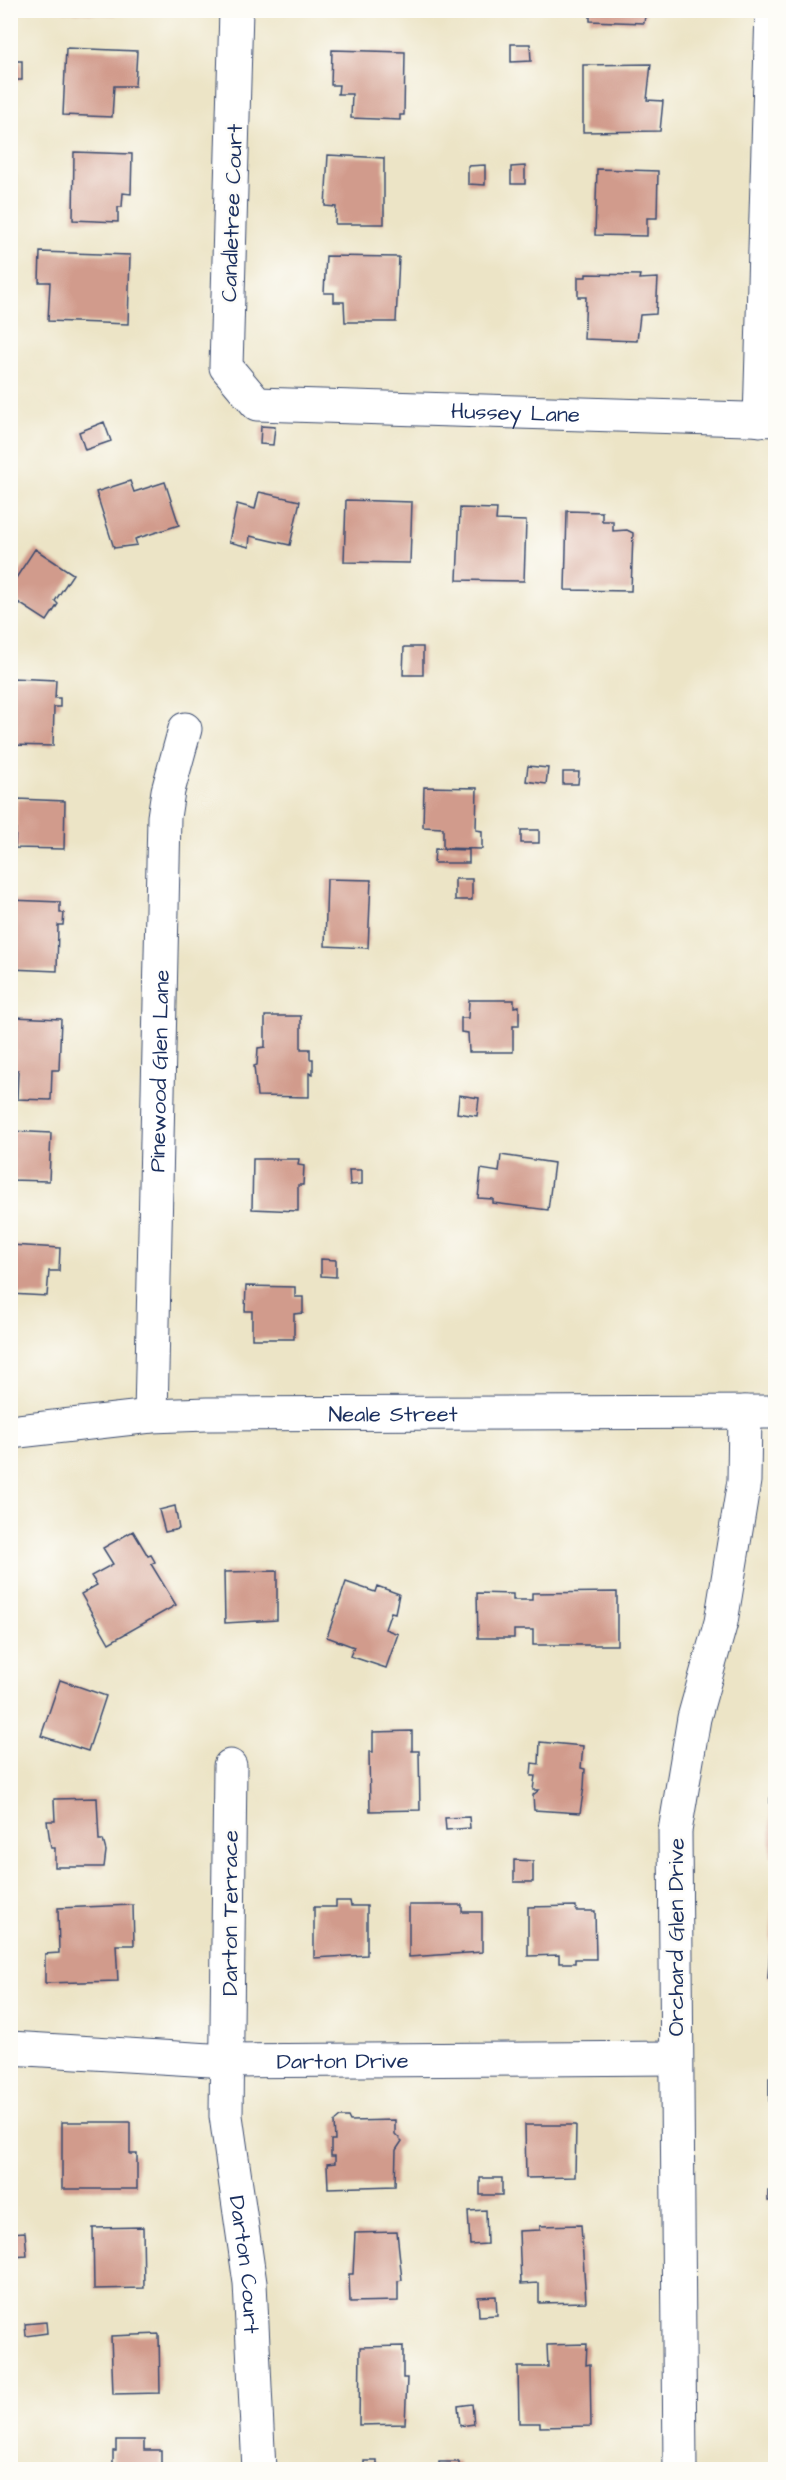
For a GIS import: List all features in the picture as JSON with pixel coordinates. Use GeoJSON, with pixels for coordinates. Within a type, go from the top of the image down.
{"type":"FeatureCollection","features":[{"type":"Feature","properties":{"kind":"street","name":"Candletree Court"},"geometry":{"type":"LineString","coordinates":[[236,10],[226,367],[257,404]]}},
{"type":"Feature","properties":{"kind":"street"},"geometry":{"type":"LineString","coordinates":[[768,420],[772,10]]}},
{"type":"Feature","properties":{"kind":"street","name":"Hussey Lane"},"geometry":{"type":"LineString","coordinates":[[257,404],[768,420]]}},
{"type":"Feature","properties":{"kind":"street","name":"Pinewood Glen Lane"},"geometry":{"type":"LineString","coordinates":[[151,1416],[164,817],[168,790],[185,729]]}},
{"type":"Feature","properties":{"kind":"street","name":"Neale Street"},"geometry":{"type":"LineString","coordinates":[[10,1432],[151,1416],[760,1412]]}},
{"type":"Feature","properties":{"kind":"street","name":"Orchard Glen Drive"},"geometry":{"type":"LineString","coordinates":[[680,2469],[675,1832],[694,1718],[721,1622],[744,1481],[760,1412]]}},
{"type":"Feature","properties":{"kind":"street","name":"Darton Terrace"},"geometry":{"type":"LineString","coordinates":[[227,2061],[230,1766]]}},
{"type":"Feature","properties":{"kind":"street","name":"Darton Drive"},"geometry":{"type":"LineString","coordinates":[[10,2048],[227,2061],[675,2058]]}},
{"type":"Feature","properties":{"kind":"street","name":"Darton Court"},"geometry":{"type":"LineString","coordinates":[[227,2061],[226,2116],[250,2283],[259,2469]]}},
{"type":"Feature","properties":{"kind":"building"},"geometry":{"type":"Polygon","coordinates":[[[64,10],[115,10],[115,15],[64,12],[64,10]]]}},
{"type":"Feature","properties":{"kind":"building"},"geometry":{"type":"Polygon","coordinates":[[[353,10],[390,10],[390,14],[353,12],[353,10]]]}},
{"type":"Feature","properties":{"kind":"building"},"geometry":{"type":"Polygon","coordinates":[[[590,10],[646,10],[644,23],[590,21],[590,10]]]}},
{"type":"Feature","properties":{"kind":"building"},"geometry":{"type":"Polygon","coordinates":[[[511,44],[530,44],[531,61],[511,62],[511,44]]]}},
{"type":"Feature","properties":{"kind":"building"},"geometry":{"type":"Polygon","coordinates":[[[66,48],[137,51],[135,86],[114,86],[112,117],[63,115],[66,48]]]}},
{"type":"Feature","properties":{"kind":"building"},"geometry":{"type":"Polygon","coordinates":[[[332,50],[405,52],[404,115],[400,115],[400,120],[351,118],[352,94],[338,94],[339,85],[331,85],[332,50]]]}},
{"type":"Feature","properties":{"kind":"building"},"geometry":{"type":"Polygon","coordinates":[[[10,61],[22,61],[22,80],[10,80],[10,61]]]}},
{"type":"Feature","properties":{"kind":"building"},"geometry":{"type":"Polygon","coordinates":[[[651,64],[647,100],[663,101],[660,131],[583,132],[583,65],[651,64]]]}},
{"type":"Feature","properties":{"kind":"building"},"geometry":{"type":"Polygon","coordinates":[[[74,152],[132,154],[131,194],[123,193],[122,207],[118,207],[118,222],[73,220],[74,152]]]}},
{"type":"Feature","properties":{"kind":"building"},"geometry":{"type":"Polygon","coordinates":[[[328,155],[384,158],[384,224],[335,224],[336,207],[325,206],[328,155]]]}},
{"type":"Feature","properties":{"kind":"building"},"geometry":{"type":"Polygon","coordinates":[[[485,165],[485,185],[468,184],[468,166],[485,165]]]}},
{"type":"Feature","properties":{"kind":"building"},"geometry":{"type":"Polygon","coordinates":[[[525,166],[525,184],[511,184],[511,167],[525,166]]]}},
{"type":"Feature","properties":{"kind":"building"},"geometry":{"type":"Polygon","coordinates":[[[597,169],[658,171],[657,218],[647,218],[647,236],[595,235],[597,169]]]}},
{"type":"Feature","properties":{"kind":"building"},"geometry":{"type":"Polygon","coordinates":[[[10,174],[16,174],[16,189],[10,189],[10,174]]]}},
{"type":"Feature","properties":{"kind":"building"},"geometry":{"type":"Polygon","coordinates":[[[40,252],[130,255],[128,324],[48,321],[50,282],[39,282],[40,252]]]}},
{"type":"Feature","properties":{"kind":"building"},"geometry":{"type":"Polygon","coordinates":[[[326,256],[399,257],[396,322],[345,322],[344,302],[334,302],[334,293],[324,293],[326,256]]]}},
{"type":"Feature","properties":{"kind":"building"},"geometry":{"type":"Polygon","coordinates":[[[586,274],[640,275],[639,279],[658,278],[656,314],[640,315],[637,341],[584,339],[586,297],[578,297],[578,277],[586,277],[586,274]]]}},
{"type":"Feature","properties":{"kind":"building"},"geometry":{"type":"Polygon","coordinates":[[[104,422],[111,441],[85,450],[79,432],[104,422]]]}},
{"type":"Feature","properties":{"kind":"building"},"geometry":{"type":"Polygon","coordinates":[[[261,426],[275,427],[273,445],[260,444],[261,426]]]}},
{"type":"Feature","properties":{"kind":"building"},"geometry":{"type":"Polygon","coordinates":[[[130,481],[134,492],[165,482],[179,525],[135,539],[137,545],[114,548],[96,492],[130,481]]]}},
{"type":"Feature","properties":{"kind":"building"},"geometry":{"type":"Polygon","coordinates":[[[259,492],[300,501],[290,545],[250,536],[249,547],[229,542],[237,504],[255,509],[259,492]]]}},
{"type":"Feature","properties":{"kind":"building"},"geometry":{"type":"Polygon","coordinates":[[[346,500],[412,502],[410,563],[344,562],[346,500]]]}},
{"type":"Feature","properties":{"kind":"building"},"geometry":{"type":"Polygon","coordinates":[[[460,508],[497,509],[496,520],[526,521],[524,581],[457,580],[460,508]]]}},
{"type":"Feature","properties":{"kind":"building"},"geometry":{"type":"Polygon","coordinates":[[[567,511],[602,512],[602,521],[613,521],[613,531],[627,530],[633,533],[631,591],[565,590],[567,511]]]}},
{"type":"Feature","properties":{"kind":"building"},"geometry":{"type":"Polygon","coordinates":[[[35,549],[73,574],[55,601],[58,604],[47,621],[10,597],[10,587],[35,549]]]}},
{"type":"Feature","properties":{"kind":"building"},"geometry":{"type":"Polygon","coordinates":[[[404,647],[423,647],[423,675],[403,675],[404,647]]]}},
{"type":"Feature","properties":{"kind":"building"},"geometry":{"type":"Polygon","coordinates":[[[11,678],[56,680],[55,698],[60,698],[60,707],[54,707],[53,746],[10,745],[11,678]]]}},
{"type":"Feature","properties":{"kind":"building"},"geometry":{"type":"Polygon","coordinates":[[[528,766],[548,768],[546,784],[526,781],[528,766]]]}},
{"type":"Feature","properties":{"kind":"building"},"geometry":{"type":"Polygon","coordinates":[[[563,772],[579,772],[578,784],[563,784],[563,772]]]}},
{"type":"Feature","properties":{"kind":"building"},"geometry":{"type":"Polygon","coordinates":[[[424,787],[477,788],[476,830],[482,831],[482,849],[443,848],[443,828],[423,827],[424,787]]]}},
{"type":"Feature","properties":{"kind":"building"},"geometry":{"type":"Polygon","coordinates":[[[17,799],[65,801],[64,849],[15,848],[17,799]]]}},
{"type":"Feature","properties":{"kind":"building"},"geometry":{"type":"Polygon","coordinates":[[[521,830],[539,830],[539,843],[521,843],[521,830]]]}},
{"type":"Feature","properties":{"kind":"building"},"geometry":{"type":"Polygon","coordinates":[[[435,849],[469,850],[469,863],[434,863],[435,849]]]}},
{"type":"Feature","properties":{"kind":"building"},"geometry":{"type":"Polygon","coordinates":[[[327,879],[371,880],[368,948],[325,946],[327,879]]]}},
{"type":"Feature","properties":{"kind":"building"},"geometry":{"type":"Polygon","coordinates":[[[455,879],[472,879],[472,900],[455,900],[455,879]]]}},
{"type":"Feature","properties":{"kind":"building"},"geometry":{"type":"Polygon","coordinates":[[[10,900],[60,902],[60,913],[64,913],[63,925],[58,925],[57,971],[11,969],[13,917],[10,917],[10,900]]]}},
{"type":"Feature","properties":{"kind":"building"},"geometry":{"type":"Polygon","coordinates":[[[469,1000],[514,1000],[514,1007],[519,1006],[519,1026],[513,1026],[513,1052],[469,1052],[468,1033],[461,1032],[461,1018],[468,1018],[469,1000]]]}},
{"type":"Feature","properties":{"kind":"building"},"geometry":{"type":"Polygon","coordinates":[[[265,1016],[301,1016],[301,1049],[310,1049],[310,1059],[313,1059],[313,1074],[309,1073],[309,1097],[257,1096],[254,1066],[257,1065],[258,1048],[265,1047],[265,1016]]]}},
{"type":"Feature","properties":{"kind":"building"},"geometry":{"type":"Polygon","coordinates":[[[14,1017],[61,1019],[59,1070],[52,1070],[51,1100],[17,1099],[18,1070],[14,1070],[14,1063],[10,1063],[14,1017]]]}},
{"type":"Feature","properties":{"kind":"building"},"geometry":{"type":"Polygon","coordinates":[[[459,1095],[479,1098],[477,1116],[457,1113],[459,1095]]]}},
{"type":"Feature","properties":{"kind":"building"},"geometry":{"type":"Polygon","coordinates":[[[10,1131],[51,1133],[49,1181],[10,1180],[10,1131]]]}},
{"type":"Feature","properties":{"kind":"building"},"geometry":{"type":"Polygon","coordinates":[[[501,1155],[554,1163],[548,1210],[493,1203],[493,1199],[478,1198],[481,1169],[499,1172],[501,1155]]]}},
{"type":"Feature","properties":{"kind":"building"},"geometry":{"type":"Polygon","coordinates":[[[253,1159],[299,1159],[298,1165],[304,1166],[303,1185],[298,1185],[298,1211],[252,1209],[253,1159]]]}},
{"type":"Feature","properties":{"kind":"building"},"geometry":{"type":"Polygon","coordinates":[[[349,1170],[362,1170],[362,1184],[350,1185],[349,1170]]]}},
{"type":"Feature","properties":{"kind":"building"},"geometry":{"type":"Polygon","coordinates":[[[10,1245],[60,1248],[59,1271],[49,1271],[47,1296],[10,1294],[10,1245]]]}},
{"type":"Feature","properties":{"kind":"building"},"geometry":{"type":"Polygon","coordinates":[[[321,1259],[336,1260],[336,1277],[321,1276],[321,1259]]]}},
{"type":"Feature","properties":{"kind":"building"},"geometry":{"type":"Polygon","coordinates":[[[246,1286],[295,1287],[295,1297],[303,1297],[303,1313],[294,1314],[294,1339],[252,1339],[252,1311],[245,1311],[246,1286]]]}},
{"type":"Feature","properties":{"kind":"building"},"geometry":{"type":"Polygon","coordinates":[[[175,1506],[179,1529],[165,1532],[159,1510],[175,1506]]]}},
{"type":"Feature","properties":{"kind":"building"},"geometry":{"type":"Polygon","coordinates":[[[133,1531],[148,1556],[151,1555],[155,1562],[151,1564],[176,1605],[109,1643],[81,1594],[97,1585],[91,1576],[113,1564],[103,1548],[133,1531]]]}},
{"type":"Feature","properties":{"kind":"building"},"geometry":{"type":"Polygon","coordinates":[[[277,1571],[277,1620],[225,1623],[224,1572],[277,1571]]]}},
{"type":"Feature","properties":{"kind":"building"},"geometry":{"type":"Polygon","coordinates":[[[346,1582],[375,1592],[377,1586],[399,1594],[395,1613],[391,1612],[385,1629],[398,1634],[386,1668],[350,1656],[354,1647],[327,1637],[346,1582]]]}},
{"type":"Feature","properties":{"kind":"building"},"geometry":{"type":"Polygon","coordinates":[[[617,1592],[617,1645],[533,1645],[533,1630],[514,1630],[514,1638],[478,1638],[477,1593],[513,1594],[513,1600],[532,1600],[532,1593],[617,1592]]]}},
{"type":"Feature","properties":{"kind":"building"},"geometry":{"type":"Polygon","coordinates":[[[60,1680],[106,1696],[88,1751],[41,1736],[60,1680]]]}},
{"type":"Feature","properties":{"kind":"building"},"geometry":{"type":"Polygon","coordinates":[[[412,1731],[412,1751],[419,1751],[420,1810],[370,1811],[369,1752],[373,1752],[373,1732],[412,1731]]]}},
{"type":"Feature","properties":{"kind":"building"},"geometry":{"type":"Polygon","coordinates":[[[540,1742],[583,1746],[581,1768],[585,1769],[580,1813],[534,1810],[533,1795],[539,1790],[533,1790],[535,1776],[531,1776],[532,1763],[539,1764],[540,1742]]]}},
{"type":"Feature","properties":{"kind":"building"},"geometry":{"type":"Polygon","coordinates":[[[773,1767],[776,1767],[776,1857],[771,1857],[770,1798],[773,1797],[773,1767]]]}},
{"type":"Feature","properties":{"kind":"building"},"geometry":{"type":"Polygon","coordinates":[[[97,1798],[99,1840],[103,1840],[106,1851],[104,1867],[55,1867],[55,1848],[51,1848],[47,1821],[55,1821],[54,1799],[97,1798]]]}},
{"type":"Feature","properties":{"kind":"building"},"geometry":{"type":"Polygon","coordinates":[[[469,1817],[470,1828],[446,1830],[445,1818],[469,1817]]]}},
{"type":"Feature","properties":{"kind":"building"},"geometry":{"type":"Polygon","coordinates":[[[514,1860],[533,1861],[533,1882],[514,1882],[514,1860]]]}},
{"type":"Feature","properties":{"kind":"building"},"geometry":{"type":"Polygon","coordinates":[[[336,1901],[350,1901],[351,1906],[367,1906],[367,1955],[314,1958],[314,1907],[336,1907],[336,1901]]]}},
{"type":"Feature","properties":{"kind":"building"},"geometry":{"type":"Polygon","coordinates":[[[773,1904],[776,1904],[776,1978],[768,1978],[773,1904]]]}},
{"type":"Feature","properties":{"kind":"building"},"geometry":{"type":"Polygon","coordinates":[[[133,1905],[134,1945],[116,1945],[118,1981],[45,1983],[45,1954],[59,1953],[58,1908],[133,1905]]]}},
{"type":"Feature","properties":{"kind":"building"},"geometry":{"type":"Polygon","coordinates":[[[409,1905],[462,1905],[462,1912],[482,1912],[482,1952],[409,1957],[409,1905]]]}},
{"type":"Feature","properties":{"kind":"building"},"geometry":{"type":"Polygon","coordinates":[[[576,1906],[576,1911],[595,1911],[596,1959],[575,1959],[575,1963],[559,1963],[559,1955],[528,1956],[528,1907],[576,1906]]]}},
{"type":"Feature","properties":{"kind":"building"},"geometry":{"type":"Polygon","coordinates":[[[772,2046],[776,2046],[776,2101],[769,2101],[769,2078],[773,2078],[772,2046]]]}},
{"type":"Feature","properties":{"kind":"building"},"geometry":{"type":"Polygon","coordinates":[[[340,2117],[348,2117],[350,2121],[395,2120],[395,2134],[402,2141],[396,2150],[395,2186],[328,2188],[327,2164],[335,2163],[335,2156],[331,2156],[331,2140],[335,2140],[334,2122],[340,2117]]]}},
{"type":"Feature","properties":{"kind":"building"},"geometry":{"type":"Polygon","coordinates":[[[62,2122],[130,2122],[130,2154],[137,2154],[137,2189],[62,2189],[62,2122]]]}},
{"type":"Feature","properties":{"kind":"building"},"geometry":{"type":"Polygon","coordinates":[[[525,2125],[576,2125],[575,2177],[526,2178],[525,2125]]]}},
{"type":"Feature","properties":{"kind":"building"},"geometry":{"type":"Polygon","coordinates":[[[480,2178],[502,2178],[502,2195],[480,2195],[480,2178]]]}},
{"type":"Feature","properties":{"kind":"building"},"geometry":{"type":"Polygon","coordinates":[[[768,2191],[776,2191],[776,2225],[772,2225],[772,2201],[768,2201],[768,2191]]]}},
{"type":"Feature","properties":{"kind":"building"},"geometry":{"type":"Polygon","coordinates":[[[486,2210],[487,2244],[470,2245],[468,2211],[486,2210]]]}},
{"type":"Feature","properties":{"kind":"building"},"geometry":{"type":"Polygon","coordinates":[[[581,2225],[586,2302],[539,2303],[539,2283],[521,2284],[519,2231],[540,2230],[540,2226],[581,2225]]]}},
{"type":"Feature","properties":{"kind":"building"},"geometry":{"type":"Polygon","coordinates":[[[143,2227],[144,2288],[94,2289],[93,2228],[143,2227]]]}},
{"type":"Feature","properties":{"kind":"building"},"geometry":{"type":"Polygon","coordinates":[[[25,2232],[27,2256],[12,2257],[10,2233],[25,2232]]]}},
{"type":"Feature","properties":{"kind":"building"},"geometry":{"type":"Polygon","coordinates":[[[397,2232],[402,2280],[398,2281],[398,2301],[350,2302],[349,2274],[353,2274],[355,2233],[397,2232]]]}},
{"type":"Feature","properties":{"kind":"building"},"geometry":{"type":"Polygon","coordinates":[[[496,2296],[497,2315],[479,2316],[478,2297],[496,2296]]]}},
{"type":"Feature","properties":{"kind":"building"},"geometry":{"type":"Polygon","coordinates":[[[46,2322],[47,2333],[26,2336],[25,2324],[46,2322]]]}},
{"type":"Feature","properties":{"kind":"building"},"geometry":{"type":"Polygon","coordinates":[[[159,2334],[160,2393],[113,2394],[111,2336],[159,2334]]]}},
{"type":"Feature","properties":{"kind":"building"},"geometry":{"type":"Polygon","coordinates":[[[587,2344],[586,2365],[590,2364],[591,2426],[540,2427],[540,2423],[519,2423],[518,2367],[548,2367],[547,2345],[587,2344]]]}},
{"type":"Feature","properties":{"kind":"building"},"geometry":{"type":"Polygon","coordinates":[[[403,2346],[403,2378],[407,2378],[405,2424],[359,2425],[360,2347],[403,2346]]]}},
{"type":"Feature","properties":{"kind":"building"},"geometry":{"type":"Polygon","coordinates":[[[472,2404],[474,2424],[460,2426],[458,2406],[472,2404]]]}},
{"type":"Feature","properties":{"kind":"building"},"geometry":{"type":"Polygon","coordinates":[[[116,2440],[144,2440],[144,2450],[161,2450],[161,2470],[113,2470],[113,2451],[116,2451],[116,2440]]]}},
{"type":"Feature","properties":{"kind":"building"},"geometry":{"type":"Polygon","coordinates":[[[364,2461],[377,2461],[377,2470],[364,2470],[364,2461]]]}},
{"type":"Feature","properties":{"kind":"building"},"geometry":{"type":"Polygon","coordinates":[[[439,2462],[459,2462],[459,2470],[439,2470],[439,2462]]]}}]}
